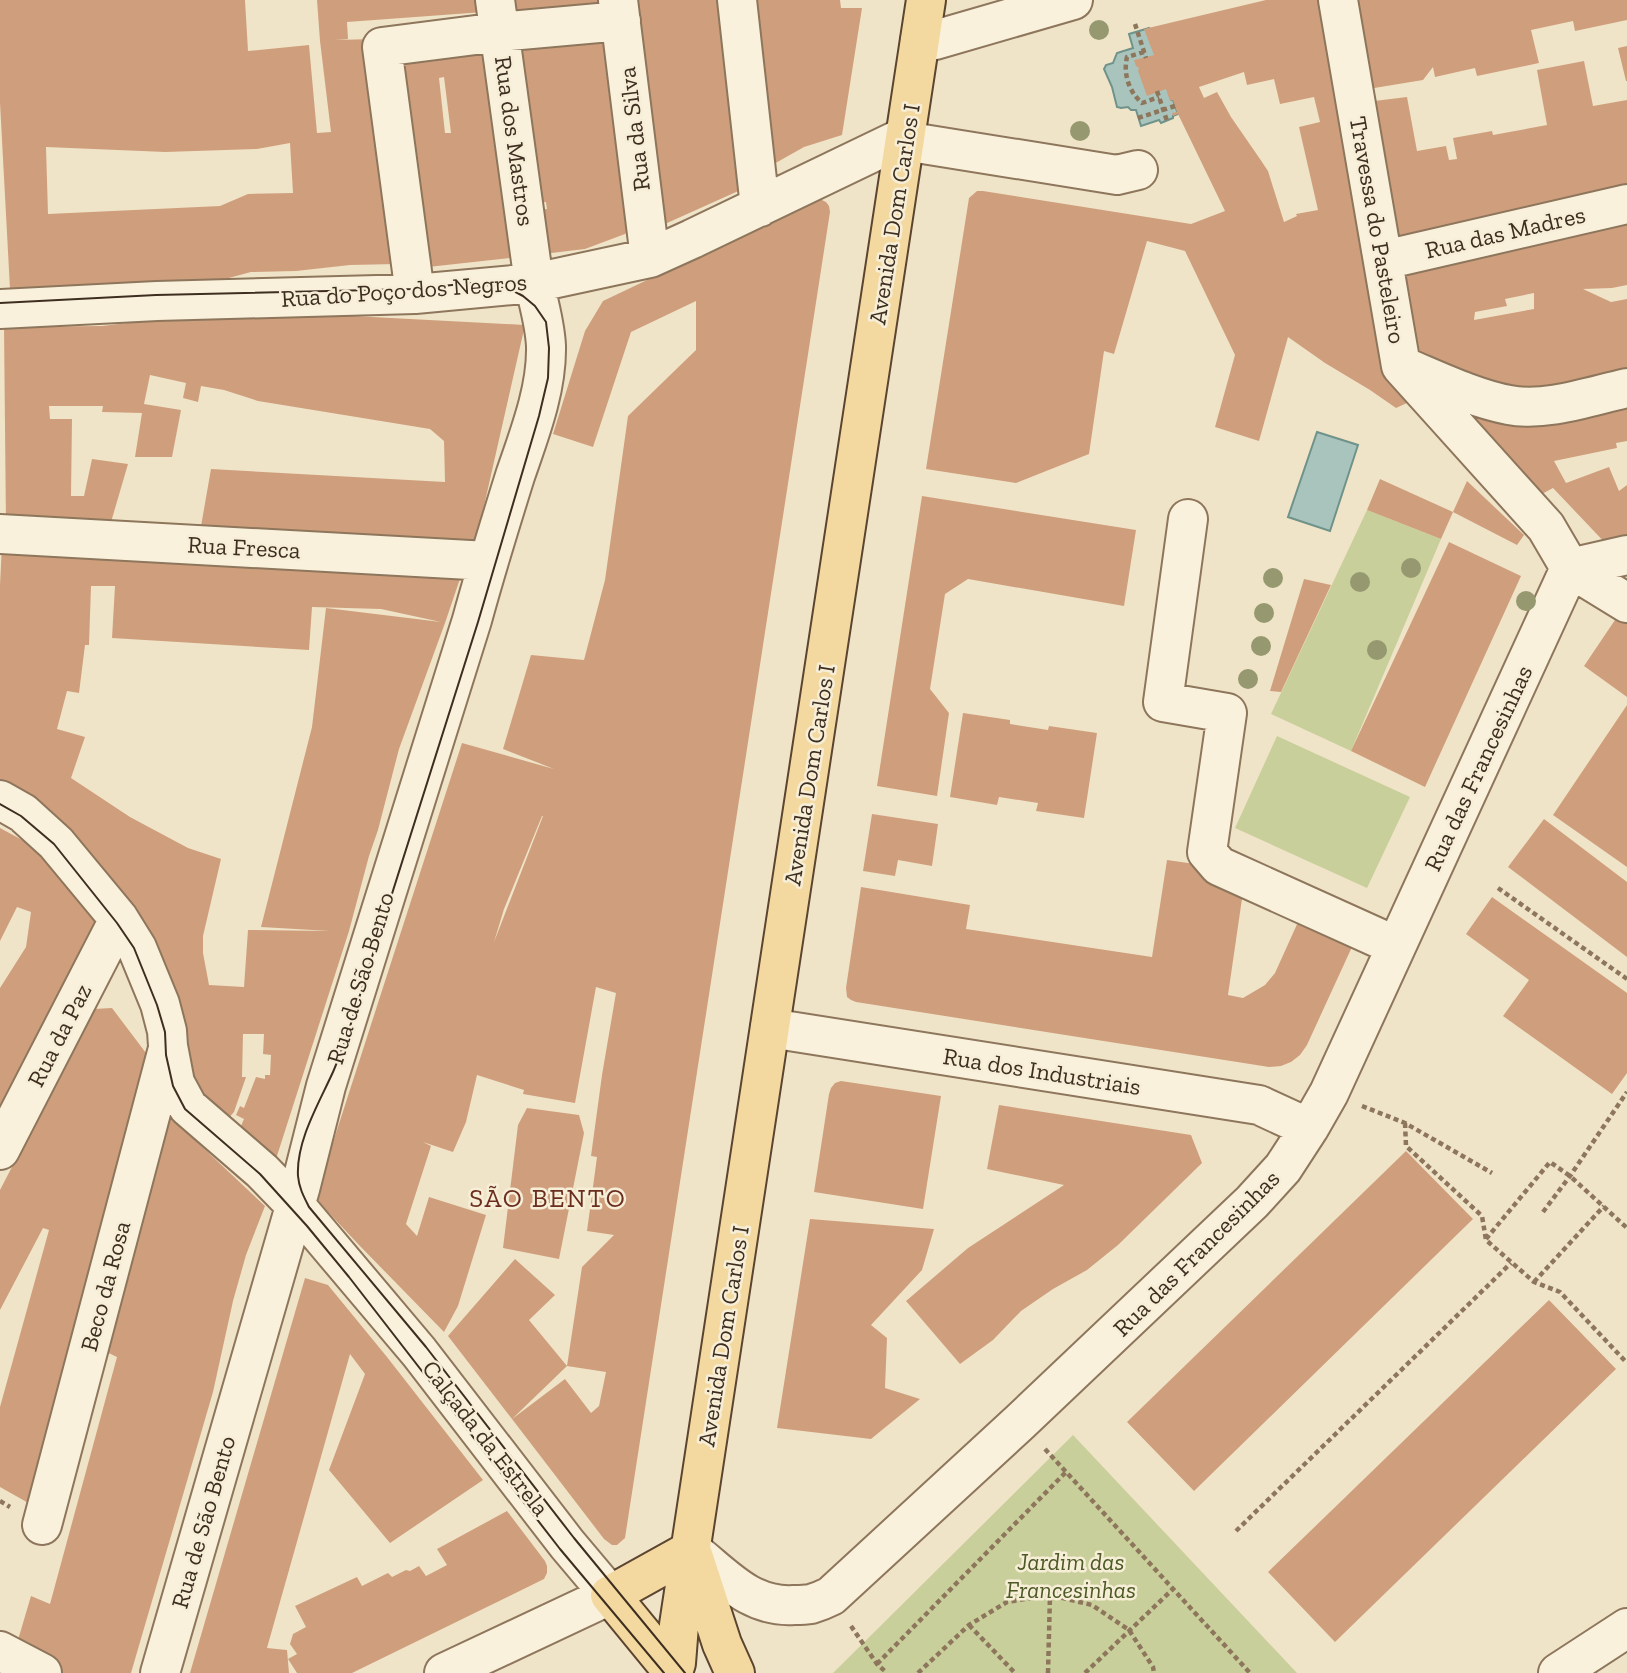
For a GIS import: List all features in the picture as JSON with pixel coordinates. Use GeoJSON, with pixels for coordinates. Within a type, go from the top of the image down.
{"type":"FeatureCollection","features":[{"type":"Feature","properties":{"kind":"main road","name":"Avenida Dom Carlos I"},"geometry":{"type":"LineString","coordinates":[[673,1673],[926,0]]}},
{"type":"Feature","properties":{"kind":"main road","name":"Avenida Dom Carlos I"},"geometry":{"type":"LineString","coordinates":[[691,1550],[722,1644],[735,1673]]}},
{"type":"Feature","properties":{"kind":"main road"},"geometry":{"type":"LineString","coordinates":[[610,1595],[691,1550]]}},
{"type":"Feature","properties":{"kind":"main road","name":"Calçada da Estrela"},"geometry":{"type":"LineString","coordinates":[[610,1595],[673,1673]]}},
{"type":"Feature","properties":{"kind":"street"},"geometry":{"type":"LineString","coordinates":[[737,0],[760,207]]}},
{"type":"Feature","properties":{"kind":"street"},"geometry":{"type":"LineString","coordinates":[[920,41],[935,40],[1073,0]]}},
{"type":"Feature","properties":{"kind":"street","name":"Travessa do Pasteleiro"},"geometry":{"type":"LineString","coordinates":[[1338,0],[1401,366],[1546,527],[1570,568]]}},
{"type":"Feature","properties":{"kind":"street"},"geometry":{"type":"LineString","coordinates":[[415,294],[382,47],[497,16],[620,10]]}},
{"type":"Feature","properties":{"kind":"street","name":"Rua da Silva"},"geometry":{"type":"LineString","coordinates":[[620,10],[650,258]]}},
{"type":"Feature","properties":{"kind":"street","name":"Rua dos Mastros"},"geometry":{"type":"LineString","coordinates":[[497,16],[534,283]]}},
{"type":"Feature","properties":{"kind":"street","name":"Rua do Poço dos Negros"},"geometry":{"type":"LineString","coordinates":[[0,309],[157,301],[415,294],[534,283],[650,258],[898,140],[905,142]]}},
{"type":"Feature","properties":{"kind":"street"},"geometry":{"type":"LineString","coordinates":[[905,142],[1118,175],[1138,170]]}},
{"type":"Feature","properties":{"kind":"street","name":"Rua das Madres"},"geometry":{"type":"LineString","coordinates":[[1384,260],[1627,204]]}},
{"type":"Feature","properties":{"kind":"street","name":"Rua de São Bento"},"geometry":{"type":"LineString","coordinates":[[160,1673],[295,1205],[326,1086],[534,418],[544,376],[546,348],[534,283]]}},
{"type":"Feature","properties":{"kind":"street"},"geometry":{"type":"LineString","coordinates":[[1401,366],[1511,406],[1546,406],[1627,388]]}},
{"type":"Feature","properties":{"kind":"street"},"geometry":{"type":"LineString","coordinates":[[1188,519],[1163,702],[1227,713],[1207,852],[1219,866],[1396,946]]}},
{"type":"Feature","properties":{"kind":"street","name":"Rua Fresca"},"geometry":{"type":"LineString","coordinates":[[0,534],[488,561]]}},
{"type":"Feature","properties":{"kind":"street"},"geometry":{"type":"LineString","coordinates":[[1570,568],[1627,555]]}},
{"type":"Feature","properties":{"kind":"street"},"geometry":{"type":"LineString","coordinates":[[1570,568],[1627,603]]}},
{"type":"Feature","properties":{"kind":"street","name":"Rua das Francesinhas"},"geometry":{"type":"LineString","coordinates":[[691,1550],[738,1590],[764,1602],[786,1606],[808,1605],[831,1596],[1020,1422],[1252,1202],[1283,1168],[1329,1093],[1570,568]]}},
{"type":"Feature","properties":{"kind":"street","name":"Calçada da Estrela"},"geometry":{"type":"LineString","coordinates":[[0,800],[23,813],[56,843],[119,919],[137,948],[160,1004],[175,1083],[188,1107],[262,1171],[295,1205],[419,1352],[567,1544],[610,1595]]}},
{"type":"Feature","properties":{"kind":"street","name":"Rua da Paz"},"geometry":{"type":"LineString","coordinates":[[0,1150],[119,919]]}},
{"type":"Feature","properties":{"kind":"street","name":"Rua dos Industriais"},"geometry":{"type":"LineString","coordinates":[[770,1028],[1259,1105],[1309,1128]]}},
{"type":"Feature","properties":{"kind":"street","name":"Beco da Rosa"},"geometry":{"type":"LineString","coordinates":[[42,1525],[168,1046]]}},
{"type":"Feature","properties":{"kind":"street"},"geometry":{"type":"LineString","coordinates":[[444,1673],[610,1595]]}},
{"type":"Feature","properties":{"kind":"street"},"geometry":{"type":"LineString","coordinates":[[1558,1673],[1627,1628]]}},
{"type":"Feature","properties":{"kind":"street"},"geometry":{"type":"LineString","coordinates":[[0,1651],[42,1673]]}},
{"type":"Feature","properties":{"kind":"path"},"geometry":{"type":"LineString","coordinates":[[1135,24],[1145,55],[1127,57],[1124,69],[1133,95],[1142,103],[1158,94],[1167,121]]}},
{"type":"Feature","properties":{"kind":"path"},"geometry":{"type":"LineString","coordinates":[[1138,118],[1175,106]]}},
{"type":"Feature","properties":{"kind":"path"},"geometry":{"type":"LineString","coordinates":[[1498,888],[1627,979]]}},
{"type":"Feature","properties":{"kind":"path"},"geometry":{"type":"LineString","coordinates":[[1543,1212],[1627,1092]]}},
{"type":"Feature","properties":{"kind":"path"},"geometry":{"type":"LineString","coordinates":[[1329,1093],[1405,1123],[1492,1173]]}},
{"type":"Feature","properties":{"kind":"path"},"geometry":{"type":"LineString","coordinates":[[1405,1123],[1406,1146],[1482,1216],[1486,1240],[1534,1282],[1560,1292],[1627,1363]]}},
{"type":"Feature","properties":{"kind":"path"},"geometry":{"type":"LineString","coordinates":[[1486,1240],[1550,1162],[1570,1176],[1627,1228]]}},
{"type":"Feature","properties":{"kind":"path"},"geometry":{"type":"LineString","coordinates":[[1534,1282],[1604,1206]]}},
{"type":"Feature","properties":{"kind":"path"},"geometry":{"type":"LineString","coordinates":[[1236,1531],[1511,1263]]}},
{"type":"Feature","properties":{"kind":"path"},"geometry":{"type":"LineString","coordinates":[[1045,1448],[1250,1673]]}},
{"type":"Feature","properties":{"kind":"path"},"geometry":{"type":"LineString","coordinates":[[877,1664],[1066,1472]]}},
{"type":"Feature","properties":{"kind":"path"},"geometry":{"type":"LineString","coordinates":[[1085,1673],[1173,1589]]}},
{"type":"Feature","properties":{"kind":"path"},"geometry":{"type":"LineString","coordinates":[[1048,1673],[1050,1595]]}},
{"type":"Feature","properties":{"kind":"path"},"geometry":{"type":"LineString","coordinates":[[918,1673],[969,1625],[1007,1602],[1050,1595],[1092,1605],[1129,1630],[1153,1667],[1154,1673]]}},
{"type":"Feature","properties":{"kind":"path"},"geometry":{"type":"LineString","coordinates":[[831,1596],[877,1664],[887,1673]]}},
{"type":"Feature","properties":{"kind":"path"},"geometry":{"type":"LineString","coordinates":[[969,1625],[1016,1673]]}},
{"type":"Feature","properties":{"kind":"green space"},"geometry":{"type":"Polygon","coordinates":[[[1367,510],[1441,539],[1351,751],[1271,714],[1367,510]]]}},
{"type":"Feature","properties":{"kind":"green space"},"geometry":{"type":"Polygon","coordinates":[[[1277,736],[1410,797],[1367,888],[1235,828],[1277,736]]]}},
{"type":"Feature","properties":{"kind":"green space","name":"Jardim das Francesinhas"},"geometry":{"type":"Polygon","coordinates":[[[1073,1435],[1297,1673],[833,1673],[1073,1435]]]}},
{"type":"Feature","properties":{"kind":"water"},"geometry":{"type":"Polygon","coordinates":[[[1149,28],[1171,100],[1178,114],[1161,123],[1159,120],[1141,126],[1136,110],[1117,107],[1104,69],[1106,65],[1113,63],[1117,53],[1133,48],[1129,34],[1149,28]]]}},
{"type":"Feature","properties":{"kind":"water"},"geometry":{"type":"Polygon","coordinates":[[[1317,432],[1358,445],[1330,531],[1288,517],[1317,432]]]}},
{"type":"Feature","properties":{"kind":"building"},"geometry":{"type":"Polygon","coordinates":[[[0,0],[245,0],[248,51],[309,45],[317,133],[331,132],[317,0],[482,0],[484,12],[347,22],[348,39],[335,40],[374,39],[397,264],[251,272],[225,279],[10,289],[0,103],[0,0]],[[290,143],[257,149],[165,152],[46,147],[48,214],[220,206],[248,194],[293,193],[290,143]]]}},
{"type":"Feature","properties":{"kind":"building"},"geometry":{"type":"Polygon","coordinates":[[[507,0],[605,0],[607,12],[510,24],[507,0]]]}},
{"type":"Feature","properties":{"kind":"building"},"geometry":{"type":"Polygon","coordinates":[[[628,0],[729,0],[745,188],[656,228],[628,0]]]}},
{"type":"Feature","properties":{"kind":"building"},"geometry":{"type":"Polygon","coordinates":[[[744,0],[840,0],[841,8],[862,8],[842,135],[804,147],[765,169],[744,0]]]}},
{"type":"Feature","properties":{"kind":"building"},"geometry":{"type":"Polygon","coordinates":[[[1266,0],[1332,0],[1389,366],[1407,403],[1396,408],[1288,337],[1259,441],[1215,427],[1235,355],[1185,251],[1147,241],[1114,354],[1104,351],[1089,454],[1016,483],[926,469],[969,198],[977,191],[1191,224],[1225,211],[1178,114],[1173,116],[1172,113],[1177,112],[1166,89],[1147,96],[1134,60],[1154,55],[1144,29],[1266,0]],[[1244,72],[1199,87],[1204,98],[1217,92],[1268,171],[1284,222],[1297,216],[1296,214],[1318,210],[1299,127],[1320,122],[1314,97],[1280,104],[1274,79],[1247,85],[1244,72]]]}},
{"type":"Feature","properties":{"kind":"building"},"geometry":{"type":"Polygon","coordinates":[[[1347,0],[1627,0],[1627,20],[1575,31],[1573,21],[1531,30],[1539,63],[1477,76],[1475,68],[1435,77],[1433,67],[1423,80],[1362,90],[1347,0]]]}},
{"type":"Feature","properties":{"kind":"building"},"geometry":{"type":"Polygon","coordinates":[[[608,23],[632,225],[625,234],[585,249],[543,254],[538,210],[547,209],[546,202],[531,204],[510,35],[608,23]]]}},
{"type":"Feature","properties":{"kind":"building"},"geometry":{"type":"Polygon","coordinates":[[[490,39],[519,257],[419,268],[392,51],[490,39]],[[444,77],[439,78],[445,133],[451,133],[444,77]]]}},
{"type":"Feature","properties":{"kind":"building"},"geometry":{"type":"Polygon","coordinates":[[[1627,46],[1627,81],[1626,81],[1618,48],[1627,46]]]}},
{"type":"Feature","properties":{"kind":"building"},"geometry":{"type":"Polygon","coordinates":[[[1584,61],[1593,106],[1627,100],[1627,192],[1390,247],[1366,102],[1407,97],[1417,151],[1446,146],[1449,160],[1457,159],[1453,138],[1492,131],[1493,135],[1547,125],[1537,70],[1584,61]]]}},
{"type":"Feature","properties":{"kind":"building"},"geometry":{"type":"Polygon","coordinates":[[[815,200],[826,202],[830,212],[625,1538],[617,1545],[612,1545],[604,1539],[512,1419],[565,1379],[591,1413],[599,1406],[606,1372],[567,1366],[582,1267],[614,1235],[587,1231],[597,1157],[591,1156],[616,993],[596,987],[575,1103],[523,1094],[524,1090],[477,1075],[466,1122],[453,1152],[423,1142],[431,1146],[406,1224],[417,1236],[429,1197],[486,1215],[458,1306],[444,1332],[315,1198],[462,743],[554,769],[503,749],[531,655],[584,660],[605,580],[628,416],[696,350],[696,301],[631,332],[593,447],[553,434],[585,331],[603,301],[815,200]],[[543,816],[504,909],[494,942],[543,816]]]}},
{"type":"Feature","properties":{"kind":"building"},"geometry":{"type":"Polygon","coordinates":[[[1627,217],[1627,285],[1583,289],[1611,302],[1627,299],[1627,376],[1517,400],[1406,361],[1395,281],[1406,265],[1627,217]],[[1534,293],[1505,299],[1507,306],[1475,312],[1474,320],[1534,309],[1534,293]]]}},
{"type":"Feature","properties":{"kind":"building"},"geometry":{"type":"Polygon","coordinates":[[[277,312],[525,325],[474,550],[200,532],[211,469],[445,482],[444,441],[430,429],[258,401],[201,386],[198,402],[183,398],[186,383],[150,375],[144,404],[181,410],[172,457],[135,457],[142,413],[102,412],[103,406],[49,406],[50,419],[72,419],[71,496],[84,496],[92,459],[128,464],[109,529],[6,528],[4,327],[102,326],[203,314],[277,312]]]}},
{"type":"Feature","properties":{"kind":"building"},"geometry":{"type":"Polygon","coordinates":[[[1627,391],[1627,441],[1616,443],[1617,448],[1554,461],[1566,483],[1609,467],[1619,491],[1627,485],[1627,543],[1610,548],[1553,488],[1542,494],[1443,408],[1627,391]]]}},
{"type":"Feature","properties":{"kind":"building"},"geometry":{"type":"Polygon","coordinates":[[[1380,479],[1453,512],[1441,539],[1367,510],[1380,479]]]}},
{"type":"Feature","properties":{"kind":"building"},"geometry":{"type":"Polygon","coordinates":[[[1467,481],[1524,535],[1517,545],[1453,512],[1467,481]]]}},
{"type":"Feature","properties":{"kind":"building"},"geometry":{"type":"Polygon","coordinates":[[[922,496],[1136,530],[1124,606],[968,579],[945,594],[930,689],[949,713],[937,796],[877,786],[922,496]]]}},
{"type":"Feature","properties":{"kind":"building"},"geometry":{"type":"Polygon","coordinates":[[[1449,542],[1521,576],[1425,787],[1351,751],[1449,542]]]}},
{"type":"Feature","properties":{"kind":"building"},"geometry":{"type":"Polygon","coordinates":[[[2,544],[464,567],[399,749],[349,931],[276,1159],[238,1133],[244,1119],[236,1115],[240,1106],[244,1108],[256,1077],[265,1079],[265,1075],[270,1075],[271,1055],[263,1054],[264,1034],[243,1034],[242,1077],[246,1077],[234,1112],[223,1124],[193,1097],[60,823],[0,787],[2,544]],[[91,586],[89,645],[85,645],[79,693],[67,691],[57,729],[85,737],[71,778],[130,817],[188,848],[221,859],[203,936],[203,953],[209,985],[244,987],[248,930],[330,931],[261,927],[312,727],[326,608],[441,622],[381,609],[312,607],[309,650],[112,638],[115,586],[91,586]]]}},
{"type":"Feature","properties":{"kind":"building"},"geometry":{"type":"Polygon","coordinates":[[[1304,579],[1331,585],[1281,692],[1270,691],[1304,579]]]}},
{"type":"Feature","properties":{"kind":"building"},"geometry":{"type":"Polygon","coordinates":[[[1617,617],[1627,623],[1627,697],[1584,666],[1617,617]]]}},
{"type":"Feature","properties":{"kind":"building"},"geometry":{"type":"Polygon","coordinates":[[[1627,705],[1627,867],[1553,815],[1627,705]]]}},
{"type":"Feature","properties":{"kind":"building"},"geometry":{"type":"Polygon","coordinates":[[[963,713],[1010,720],[1010,724],[1048,730],[1049,726],[1097,733],[1084,818],[1036,811],[1038,803],[999,797],[997,805],[950,797],[963,713]]]}},
{"type":"Feature","properties":{"kind":"building"},"geometry":{"type":"Polygon","coordinates":[[[872,814],[938,824],[932,866],[898,860],[895,876],[863,871],[872,814]]]}},
{"type":"Feature","properties":{"kind":"building"},"geometry":{"type":"Polygon","coordinates":[[[1544,819],[1627,882],[1627,957],[1508,867],[1544,819]]]}},
{"type":"Feature","properties":{"kind":"building"},"geometry":{"type":"Polygon","coordinates":[[[0,828],[39,849],[103,928],[0,1128],[0,988],[26,947],[31,912],[17,907],[0,941],[0,828]]]}},
{"type":"Feature","properties":{"kind":"building"},"geometry":{"type":"Polygon","coordinates":[[[1167,860],[1202,865],[1244,885],[1228,995],[1243,998],[1265,985],[1275,973],[1303,911],[1357,936],[1307,1045],[1291,1062],[1269,1067],[856,1002],[847,997],[846,988],[861,887],[970,905],[966,929],[1152,957],[1167,860]]]}},
{"type":"Feature","properties":{"kind":"building"},"geometry":{"type":"Polygon","coordinates":[[[1492,897],[1627,993],[1627,1073],[1612,1094],[1503,1016],[1529,980],[1466,934],[1492,897]]]}},
{"type":"Feature","properties":{"kind":"building"},"geometry":{"type":"Polygon","coordinates":[[[112,1008],[149,1057],[32,1505],[0,1487],[0,1407],[49,1230],[43,1228],[0,1310],[0,1190],[94,1009],[112,1008]]]}},
{"type":"Feature","properties":{"kind":"building"},"geometry":{"type":"Polygon","coordinates":[[[841,1081],[941,1096],[923,1209],[814,1192],[829,1094],[835,1083],[841,1081]]]}},
{"type":"Feature","properties":{"kind":"building"},"geometry":{"type":"Polygon","coordinates":[[[999,1105],[1191,1135],[1202,1163],[1118,1245],[1087,1270],[1021,1311],[993,1340],[960,1364],[906,1301],[968,1248],[1064,1185],[987,1169],[999,1105]]]}},
{"type":"Feature","properties":{"kind":"building"},"geometry":{"type":"Polygon","coordinates":[[[527,1108],[579,1115],[584,1133],[559,1259],[503,1248],[518,1125],[527,1108]]]}},
{"type":"Feature","properties":{"kind":"building"},"geometry":{"type":"Polygon","coordinates":[[[163,1110],[265,1206],[246,1255],[213,1392],[131,1673],[59,1673],[15,1650],[31,1596],[50,1604],[117,1357],[98,1348],[163,1110]]]}},
{"type":"Feature","properties":{"kind":"building"},"geometry":{"type":"Polygon","coordinates":[[[1406,1151],[1473,1219],[1194,1491],[1127,1422],[1406,1151]]]}},
{"type":"Feature","properties":{"kind":"building"},"geometry":{"type":"Polygon","coordinates":[[[810,1219],[934,1229],[922,1270],[871,1325],[887,1338],[885,1388],[920,1399],[871,1439],[777,1428],[810,1219]]]}},
{"type":"Feature","properties":{"kind":"building"},"geometry":{"type":"Polygon","coordinates":[[[515,1259],[555,1295],[529,1320],[567,1366],[512,1419],[448,1336],[515,1259]]]}},
{"type":"Feature","properties":{"kind":"building"},"geometry":{"type":"Polygon","coordinates":[[[305,1278],[328,1285],[483,1480],[390,1543],[329,1470],[365,1374],[350,1354],[267,1648],[287,1650],[289,1673],[190,1673],[305,1278]]]}},
{"type":"Feature","properties":{"kind":"building"},"geometry":{"type":"Polygon","coordinates":[[[1549,1300],[1616,1369],[1335,1642],[1268,1572],[1549,1300]]]}},
{"type":"Feature","properties":{"kind":"building"},"geometry":{"type":"Polygon","coordinates":[[[507,1511],[545,1561],[547,1573],[544,1579],[352,1673],[297,1673],[288,1659],[297,1654],[290,1644],[293,1634],[306,1627],[295,1606],[357,1577],[362,1586],[388,1573],[392,1577],[419,1566],[426,1576],[447,1565],[437,1549],[507,1511]]]}},
{"type":"Feature","properties":{"kind":"tram line"},"geometry":{"type":"LineString","coordinates":[[0,303],[156,295],[414,289],[471,283],[508,288],[535,306],[546,322],[548,378],[539,416],[478,622],[347,1036],[305,1136],[298,1163],[298,1176],[309,1207],[426,1347],[574,1538],[685,1673]]}},
{"type":"Feature","properties":{"kind":"tram line"},"geometry":{"type":"LineString","coordinates":[[0,804],[21,816],[54,844],[134,948],[157,1005],[165,1032],[166,1055],[173,1086],[185,1109],[260,1174],[307,1226],[560,1549],[664,1673]]}},
{"type":"Feature","properties":{"kind":"district","name":"SÃO BENTO"},"geometry":{"type":"Point","coordinates":[548,1198]}}]}
